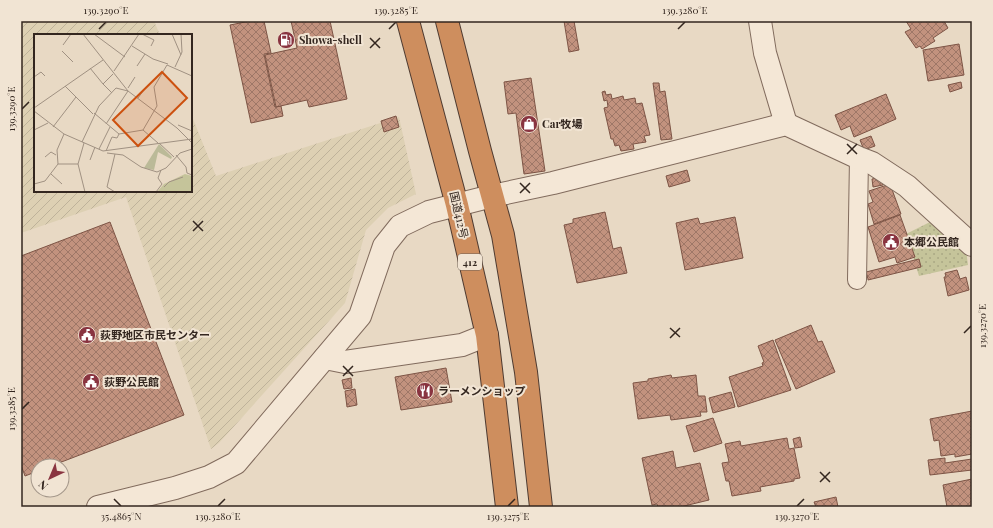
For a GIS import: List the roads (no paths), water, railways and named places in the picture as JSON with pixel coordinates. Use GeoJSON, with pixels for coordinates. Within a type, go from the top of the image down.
{"type":"FeatureCollection","features":[{"type":"Feature","properties":{"kind":"highway","name":"国道412号"},"geometry":{"type":"LineString","coordinates":[[408,21],[457,205],[486,335],[504,507]]}},
{"type":"Feature","properties":{"kind":"highway"},"geometry":{"type":"LineString","coordinates":[[448,21],[503,235],[526,372],[541,507]]}},
{"type":"Feature","properties":{"kind":"street"},"geometry":{"type":"LineString","coordinates":[[760,21],[765,53],[786,124]]}},
{"type":"Feature","properties":{"kind":"street"},"geometry":{"type":"LineString","coordinates":[[98,507],[209,478],[236,463],[360,316],[384,246],[400,226],[429,212],[492,196],[553,184],[786,124],[872,163],[907,186],[972,245]]}},
{"type":"Feature","properties":{"kind":"street"},"geometry":{"type":"LineString","coordinates":[[325,358],[345,362],[462,345],[486,335]]}},
{"type":"Feature","properties":{"kind":"lane"},"geometry":{"type":"LineString","coordinates":[[857,280],[859,158]]}},
{"type":"Feature","properties":{"kind":"place","name":"Showa-shell"},"geometry":{"type":"Point","coordinates":[286,40]}},
{"type":"Feature","properties":{"kind":"place","name":"Car牧場"},"geometry":{"type":"Point","coordinates":[529,124]}},
{"type":"Feature","properties":{"kind":"place","name":"本郷公民館"},"geometry":{"type":"Point","coordinates":[891,242]}},
{"type":"Feature","properties":{"kind":"place","name":"荻野地区市民センター"},"geometry":{"type":"Point","coordinates":[87,335]}},
{"type":"Feature","properties":{"kind":"place","name":"荻野公民館"},"geometry":{"type":"Point","coordinates":[91,382]}},
{"type":"Feature","properties":{"kind":"place","name":"ラーメンショップ"},"geometry":{"type":"Point","coordinates":[425,391]}}]}
